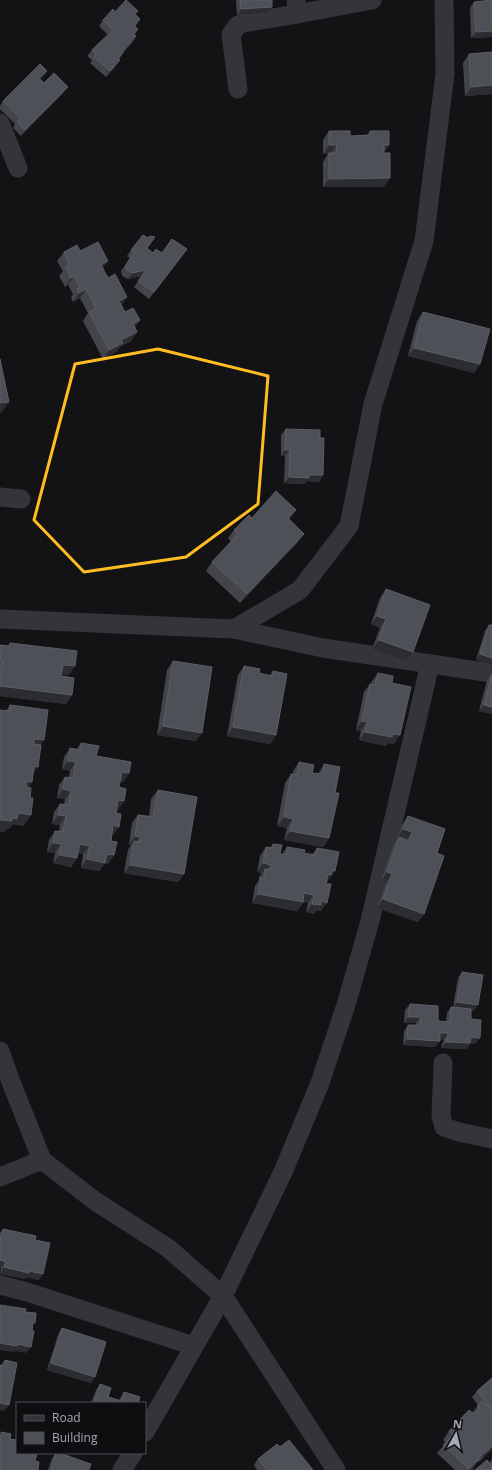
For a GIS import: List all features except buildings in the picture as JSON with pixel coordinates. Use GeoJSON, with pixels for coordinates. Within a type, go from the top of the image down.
{"type":"FeatureCollection","features":[{"type":"Feature","properties":{"kind":"street"},"geometry":{"type":"LineString","coordinates":[[238,89],[231,34],[238,25],[297,7],[372,0]]}},
{"type":"Feature","properties":{"kind":"street"},"geometry":{"type":"LineString","coordinates":[[234,629],[300,590],[349,526],[373,404],[424,241],[445,74],[444,0]]}},
{"type":"Feature","properties":{"kind":"street"},"geometry":{"type":"LineString","coordinates":[[0,123],[18,168]]}},
{"type":"Feature","properties":{"kind":"street"},"geometry":{"type":"LineString","coordinates":[[0,497],[21,499]]}},
{"type":"Feature","properties":{"kind":"street"},"geometry":{"type":"LineString","coordinates":[[0,618],[234,629],[324,648],[492,674]]}},
{"type":"Feature","properties":{"kind":"street"},"geometry":{"type":"LineString","coordinates":[[146,1430],[223,1296],[283,1172],[320,1083],[346,1005],[370,921],[430,664]]}},
{"type":"Feature","properties":{"kind":"street"},"geometry":{"type":"LineString","coordinates":[[0,1051],[42,1160],[95,1202],[168,1248],[223,1296],[336,1470]]}},
{"type":"Feature","properties":{"kind":"street"},"geometry":{"type":"LineString","coordinates":[[443,1063],[441,1116],[444,1127],[459,1132],[492,1139]]}},
{"type":"Feature","properties":{"kind":"street"},"geometry":{"type":"LineString","coordinates":[[0,1177],[42,1160]]}},
{"type":"Feature","properties":{"kind":"street"},"geometry":{"type":"LineString","coordinates":[[0,1285],[27,1292],[194,1346]]}},
{"type":"Feature","properties":{"kind":"street"},"geometry":{"type":"LineString","coordinates":[[122,1470],[132,1454]]}},
{"type":"Feature","properties":{"kind":"highlighted area"},"geometry":{"type":"Polygon","coordinates":[[[158,349],[268,376],[258,504],[186,557],[84,572],[34,520],[75,364],[158,349]]]}}]}
